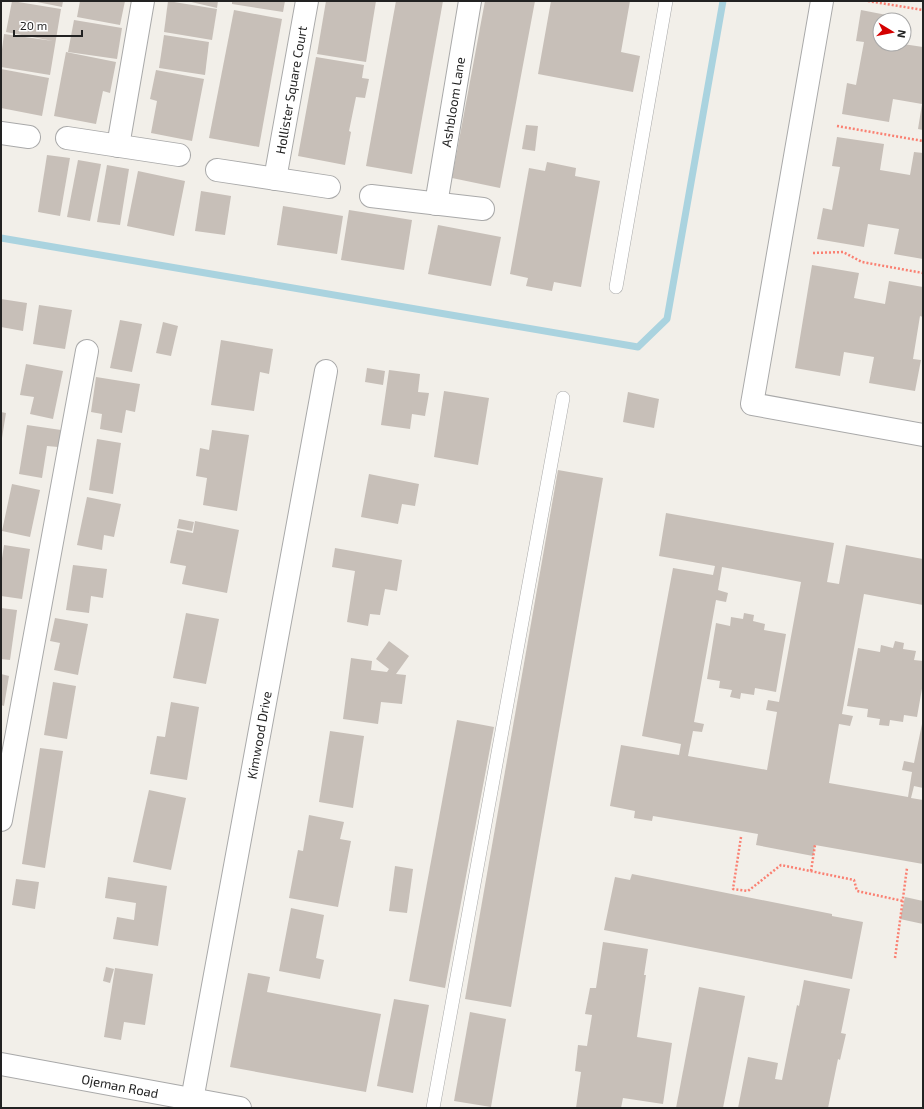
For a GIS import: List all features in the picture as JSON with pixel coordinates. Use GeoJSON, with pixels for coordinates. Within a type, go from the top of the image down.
{"type":"FeatureCollection","features":[{"type":"Feature","properties":{"kind":"street"},"geometry":{"type":"LineString","coordinates":[[118,146],[143,1]]}},
{"type":"Feature","properties":{"kind":"street","name":"Hollister Square Court"},"geometry":{"type":"LineString","coordinates":[[275,179],[307,1]]}},
{"type":"Feature","properties":{"kind":"street","name":"Ashbloom Lane"},"geometry":{"type":"LineString","coordinates":[[436,204],[470,1]]}},
{"type":"Feature","properties":{"kind":"street"},"geometry":{"type":"LineString","coordinates":[[822,1],[752,404],[923,435]]}},
{"type":"Feature","properties":{"kind":"street"},"geometry":{"type":"LineString","coordinates":[[1,133],[29,137]]}},
{"type":"Feature","properties":{"kind":"street"},"geometry":{"type":"LineString","coordinates":[[67,138],[179,155]]}},
{"type":"Feature","properties":{"kind":"street"},"geometry":{"type":"LineString","coordinates":[[217,170],[329,187]]}},
{"type":"Feature","properties":{"kind":"street"},"geometry":{"type":"LineString","coordinates":[[371,196],[483,209]]}},
{"type":"Feature","properties":{"kind":"street"},"geometry":{"type":"LineString","coordinates":[[1,820],[87,351]]}},
{"type":"Feature","properties":{"kind":"street","name":"Kimwood Drive"},"geometry":{"type":"LineString","coordinates":[[192,1100],[326,371]]}},
{"type":"Feature","properties":{"kind":"street","name":"Ojeman Road"},"geometry":{"type":"LineString","coordinates":[[1,1064],[240,1108]]}},
{"type":"Feature","properties":{"kind":"lane"},"geometry":{"type":"LineString","coordinates":[[616,287],[666,1]]}},
{"type":"Feature","properties":{"kind":"lane"},"geometry":{"type":"LineString","coordinates":[[433,1108],[563,398]]}},
{"type":"Feature","properties":{"kind":"path"},"geometry":{"type":"LineString","coordinates":[[868,1],[923,10]]}},
{"type":"Feature","properties":{"kind":"path"},"geometry":{"type":"LineString","coordinates":[[837,126],[923,141]]}},
{"type":"Feature","properties":{"kind":"path"},"geometry":{"type":"LineString","coordinates":[[813,253],[843,252],[862,262],[923,273]]}},
{"type":"Feature","properties":{"kind":"path"},"geometry":{"type":"LineString","coordinates":[[741,837],[733,889],[748,891],[781,866],[854,880],[857,891],[902,901]]}},
{"type":"Feature","properties":{"kind":"path"},"geometry":{"type":"LineString","coordinates":[[811,872],[815,845]]}},
{"type":"Feature","properties":{"kind":"path"},"geometry":{"type":"LineString","coordinates":[[895,958],[907,868]]}},
{"type":"Feature","properties":{"kind":"building"},"geometry":{"type":"Polygon","coordinates":[[[12,1],[61,9],[50,75],[1,67],[4,34],[53,41],[6,32],[12,1]]]}},
{"type":"Feature","properties":{"kind":"building"},"geometry":{"type":"Polygon","coordinates":[[[32,1],[63,1],[62,7],[32,1]]]}},
{"type":"Feature","properties":{"kind":"building"},"geometry":{"type":"Polygon","coordinates":[[[80,1],[125,1],[120,25],[77,17],[80,1]]]}},
{"type":"Feature","properties":{"kind":"building"},"geometry":{"type":"Polygon","coordinates":[[[168,1],[217,9],[212,40],[164,32],[168,1]]]}},
{"type":"Feature","properties":{"kind":"building"},"geometry":{"type":"Polygon","coordinates":[[[187,1],[218,1],[217,8],[187,1]]]}},
{"type":"Feature","properties":{"kind":"building"},"geometry":{"type":"Polygon","coordinates":[[[232,1],[285,1],[283,12],[232,4],[232,1]]]}},
{"type":"Feature","properties":{"kind":"building"},"geometry":{"type":"Polygon","coordinates":[[[326,1],[376,1],[366,62],[317,54],[326,1]]]}},
{"type":"Feature","properties":{"kind":"building"},"geometry":{"type":"Polygon","coordinates":[[[396,1],[443,1],[412,174],[366,166],[396,1]]]}},
{"type":"Feature","properties":{"kind":"building"},"geometry":{"type":"Polygon","coordinates":[[[485,1],[535,1],[500,188],[452,178],[485,1]]]}},
{"type":"Feature","properties":{"kind":"building"},"geometry":{"type":"Polygon","coordinates":[[[551,1],[630,1],[621,52],[640,56],[633,92],[538,74],[551,1]]]}},
{"type":"Feature","properties":{"kind":"building"},"geometry":{"type":"Polygon","coordinates":[[[234,10],[282,19],[259,147],[209,138],[234,10]]]}},
{"type":"Feature","properties":{"kind":"building"},"geometry":{"type":"Polygon","coordinates":[[[861,10],[872,12],[872,52],[912,52],[912,45],[923,47],[923,130],[918,129],[922,104],[893,99],[889,122],[842,114],[847,83],[856,85],[864,42],[856,41],[861,10]]]}},
{"type":"Feature","properties":{"kind":"building"},"geometry":{"type":"Polygon","coordinates":[[[74,20],[122,28],[117,59],[68,52],[74,20]]]}},
{"type":"Feature","properties":{"kind":"building"},"geometry":{"type":"Polygon","coordinates":[[[164,35],[209,42],[205,75],[159,68],[164,35]]]}},
{"type":"Feature","properties":{"kind":"building"},"geometry":{"type":"Polygon","coordinates":[[[66,52],[116,62],[110,93],[103,91],[96,124],[54,116],[66,52]]]}},
{"type":"Feature","properties":{"kind":"building"},"geometry":{"type":"Polygon","coordinates":[[[316,57],[364,65],[362,78],[369,79],[365,98],[356,97],[349,131],[351,132],[345,165],[298,156],[316,57]]]}},
{"type":"Feature","properties":{"kind":"building"},"geometry":{"type":"Polygon","coordinates":[[[1,69],[49,78],[42,116],[1,108],[1,69]]]}},
{"type":"Feature","properties":{"kind":"building"},"geometry":{"type":"Polygon","coordinates":[[[156,70],[204,79],[192,141],[151,133],[157,101],[150,99],[156,70]]]}},
{"type":"Feature","properties":{"kind":"building"},"geometry":{"type":"Polygon","coordinates":[[[526,125],[538,126],[535,151],[522,149],[526,125]]]}},
{"type":"Feature","properties":{"kind":"building"},"geometry":{"type":"Polygon","coordinates":[[[837,137],[884,144],[880,170],[910,175],[914,152],[923,153],[923,259],[894,254],[899,229],[868,224],[864,247],[817,239],[823,208],[832,210],[840,167],[832,166],[837,137]]]}},
{"type":"Feature","properties":{"kind":"building"},"geometry":{"type":"Polygon","coordinates":[[[47,155],[70,158],[60,216],[38,212],[47,155]]]}},
{"type":"Feature","properties":{"kind":"building"},"geometry":{"type":"Polygon","coordinates":[[[78,160],[101,164],[90,221],[67,217],[78,160]]]}},
{"type":"Feature","properties":{"kind":"building"},"geometry":{"type":"Polygon","coordinates":[[[547,162],[576,168],[575,176],[600,181],[581,287],[554,282],[552,291],[526,286],[528,278],[510,274],[529,168],[545,171],[547,162]]]}},
{"type":"Feature","properties":{"kind":"building"},"geometry":{"type":"Polygon","coordinates":[[[107,165],[129,169],[120,225],[97,222],[107,165]]]}},
{"type":"Feature","properties":{"kind":"building"},"geometry":{"type":"Polygon","coordinates":[[[138,171],[185,181],[174,236],[127,226],[138,171]]]}},
{"type":"Feature","properties":{"kind":"building"},"geometry":{"type":"Polygon","coordinates":[[[201,191],[231,196],[225,235],[195,231],[201,191]]]}},
{"type":"Feature","properties":{"kind":"building"},"geometry":{"type":"Polygon","coordinates":[[[283,206],[343,216],[337,254],[277,245],[283,206]]]}},
{"type":"Feature","properties":{"kind":"building"},"geometry":{"type":"Polygon","coordinates":[[[349,210],[412,220],[404,270],[341,260],[349,210]]]}},
{"type":"Feature","properties":{"kind":"building"},"geometry":{"type":"Polygon","coordinates":[[[438,225],[501,237],[491,286],[428,274],[438,225]]]}},
{"type":"Feature","properties":{"kind":"building"},"geometry":{"type":"Polygon","coordinates":[[[812,265],[859,273],[854,298],[885,304],[889,281],[923,287],[923,317],[920,316],[913,359],[921,360],[915,391],[869,383],[874,357],[844,352],[840,376],[795,368],[812,265]]]}},
{"type":"Feature","properties":{"kind":"building"},"geometry":{"type":"Polygon","coordinates":[[[1,299],[27,303],[23,331],[1,327],[1,299]]]}},
{"type":"Feature","properties":{"kind":"building"},"geometry":{"type":"Polygon","coordinates":[[[39,305],[72,310],[65,349],[33,344],[39,305]]]}},
{"type":"Feature","properties":{"kind":"building"},"geometry":{"type":"Polygon","coordinates":[[[120,320],[142,324],[132,372],[110,368],[120,320]]]}},
{"type":"Feature","properties":{"kind":"building"},"geometry":{"type":"Polygon","coordinates":[[[163,322],[178,326],[171,356],[156,353],[163,322]]]}},
{"type":"Feature","properties":{"kind":"building"},"geometry":{"type":"Polygon","coordinates":[[[221,340],[273,349],[269,374],[260,372],[254,411],[211,405],[221,340]]]}},
{"type":"Feature","properties":{"kind":"building"},"geometry":{"type":"Polygon","coordinates":[[[26,364],[63,371],[53,419],[30,414],[34,397],[20,395],[26,364]]]}},
{"type":"Feature","properties":{"kind":"building"},"geometry":{"type":"Polygon","coordinates":[[[367,368],[385,371],[383,385],[365,382],[367,368]]]}},
{"type":"Feature","properties":{"kind":"building"},"geometry":{"type":"Polygon","coordinates":[[[389,370],[420,374],[418,392],[429,393],[425,416],[412,414],[410,429],[381,425],[389,370]]]}},
{"type":"Feature","properties":{"kind":"building"},"geometry":{"type":"Polygon","coordinates":[[[96,377],[140,384],[135,412],[126,410],[122,433],[100,429],[102,414],[91,412],[96,377]]]}},
{"type":"Feature","properties":{"kind":"building"},"geometry":{"type":"Polygon","coordinates":[[[444,391],[489,398],[478,465],[434,457],[444,391]]]}},
{"type":"Feature","properties":{"kind":"building"},"geometry":{"type":"Polygon","coordinates":[[[628,392],[659,399],[654,428],[623,422],[628,392]]]}},
{"type":"Feature","properties":{"kind":"building"},"geometry":{"type":"Polygon","coordinates":[[[1,412],[6,413],[2,438],[1,437],[1,412]]]}},
{"type":"Feature","properties":{"kind":"building"},"geometry":{"type":"Polygon","coordinates":[[[27,425],[61,430],[58,447],[47,446],[42,478],[19,474],[27,425]]]}},
{"type":"Feature","properties":{"kind":"building"},"geometry":{"type":"Polygon","coordinates":[[[212,430],[249,435],[237,511],[203,505],[207,478],[196,476],[200,448],[209,450],[212,430]]]}},
{"type":"Feature","properties":{"kind":"building"},"geometry":{"type":"Polygon","coordinates":[[[97,439],[121,443],[113,494],[89,490],[97,439]]]}},
{"type":"Feature","properties":{"kind":"building"},"geometry":{"type":"Polygon","coordinates":[[[558,470],[603,478],[511,1007],[465,999],[558,470]]]}},
{"type":"Feature","properties":{"kind":"building"},"geometry":{"type":"Polygon","coordinates":[[[369,474],[419,484],[415,506],[402,504],[398,524],[361,517],[369,474]]]}},
{"type":"Feature","properties":{"kind":"building"},"geometry":{"type":"Polygon","coordinates":[[[12,484],[40,490],[30,537],[2,531],[12,484]]]}},
{"type":"Feature","properties":{"kind":"building"},"geometry":{"type":"Polygon","coordinates":[[[87,497],[121,504],[114,537],[104,535],[102,550],[77,545],[87,497]]]}},
{"type":"Feature","properties":{"kind":"building"},"geometry":{"type":"Polygon","coordinates":[[[666,513],[834,543],[827,582],[839,584],[846,545],[923,559],[923,605],[864,594],[842,714],[853,716],[850,726],[839,724],[829,783],[908,797],[912,772],[902,770],[904,761],[914,763],[923,719],[923,788],[914,786],[911,798],[923,800],[923,864],[815,845],[813,856],[756,845],[758,834],[653,816],[652,821],[634,818],[635,811],[610,806],[621,745],[679,755],[681,744],[642,736],[673,568],[713,575],[715,566],[659,556],[666,513]],[[722,567],[718,590],[728,593],[726,602],[716,600],[694,722],[704,724],[702,732],[693,731],[688,756],[767,770],[777,712],[766,710],[768,700],[779,702],[801,582],[722,567]]]}},
{"type":"Feature","properties":{"kind":"building"},"geometry":{"type":"Polygon","coordinates":[[[179,519],[194,522],[192,531],[177,528],[179,519]]]}},
{"type":"Feature","properties":{"kind":"building"},"geometry":{"type":"Polygon","coordinates":[[[195,521],[239,530],[227,593],[182,584],[186,566],[170,563],[177,530],[193,533],[195,521]]]}},
{"type":"Feature","properties":{"kind":"building"},"geometry":{"type":"Polygon","coordinates":[[[4,545],[30,549],[22,599],[1,596],[1,565],[4,545]]]}},
{"type":"Feature","properties":{"kind":"building"},"geometry":{"type":"Polygon","coordinates":[[[335,548],[402,560],[397,591],[385,589],[380,615],[370,614],[368,626],[347,622],[355,571],[332,567],[335,548]]]}},
{"type":"Feature","properties":{"kind":"building"},"geometry":{"type":"Polygon","coordinates":[[[73,565],[107,569],[103,598],[91,596],[89,613],[66,610],[73,565]]]}},
{"type":"Feature","properties":{"kind":"building"},"geometry":{"type":"Polygon","coordinates":[[[1,608],[17,610],[10,660],[1,659],[1,608]]]}},
{"type":"Feature","properties":{"kind":"building"},"geometry":{"type":"Polygon","coordinates":[[[186,613],[219,619],[206,684],[173,678],[186,613]]]}},
{"type":"Feature","properties":{"kind":"building"},"geometry":{"type":"Polygon","coordinates":[[[744,613],[754,615],[753,621],[765,624],[764,630],[786,634],[776,692],[755,688],[754,695],[741,693],[740,699],[730,697],[732,690],[719,688],[720,681],[707,679],[716,623],[730,626],[731,617],[743,619],[744,613]]]}},
{"type":"Feature","properties":{"kind":"building"},"geometry":{"type":"Polygon","coordinates":[[[55,618],[88,624],[78,675],[54,670],[60,643],[50,641],[55,618]]]}},
{"type":"Feature","properties":{"kind":"building"},"geometry":{"type":"Polygon","coordinates":[[[389,641],[409,656],[396,674],[406,675],[402,704],[381,702],[378,724],[343,719],[351,658],[372,661],[371,670],[387,672],[389,669],[376,659],[389,641]]]}},
{"type":"Feature","properties":{"kind":"building"},"geometry":{"type":"Polygon","coordinates":[[[895,641],[904,643],[903,649],[916,651],[914,660],[923,661],[923,683],[917,717],[904,715],[903,722],[890,720],[889,726],[879,725],[880,719],[867,717],[868,709],[847,706],[858,648],[880,652],[881,645],[893,648],[895,641]]]}},
{"type":"Feature","properties":{"kind":"building"},"geometry":{"type":"Polygon","coordinates":[[[1,674],[9,676],[4,706],[1,705],[1,674]]]}},
{"type":"Feature","properties":{"kind":"building"},"geometry":{"type":"Polygon","coordinates":[[[53,682],[76,686],[67,739],[44,735],[53,682]]]}},
{"type":"Feature","properties":{"kind":"building"},"geometry":{"type":"Polygon","coordinates":[[[171,702],[199,707],[187,780],[150,774],[157,736],[165,737],[171,702]]]}},
{"type":"Feature","properties":{"kind":"building"},"geometry":{"type":"Polygon","coordinates":[[[457,720],[494,727],[445,988],[409,981],[457,720]]]}},
{"type":"Feature","properties":{"kind":"building"},"geometry":{"type":"Polygon","coordinates":[[[330,731],[364,736],[353,808],[319,802],[330,731]]]}},
{"type":"Feature","properties":{"kind":"building"},"geometry":{"type":"Polygon","coordinates":[[[40,748],[63,751],[45,868],[22,864],[40,748]]]}},
{"type":"Feature","properties":{"kind":"building"},"geometry":{"type":"Polygon","coordinates":[[[149,790],[186,798],[171,870],[133,862],[149,790]]]}},
{"type":"Feature","properties":{"kind":"building"},"geometry":{"type":"Polygon","coordinates":[[[309,815],[344,822],[340,839],[351,841],[338,907],[289,898],[298,850],[303,851],[309,815]]]}},
{"type":"Feature","properties":{"kind":"building"},"geometry":{"type":"Polygon","coordinates":[[[395,866],[413,869],[407,913],[389,911],[395,866]]]}},
{"type":"Feature","properties":{"kind":"building"},"geometry":{"type":"Polygon","coordinates":[[[632,874],[832,914],[832,916],[863,922],[852,979],[604,930],[615,877],[630,880],[632,874]]]}},
{"type":"Feature","properties":{"kind":"building"},"geometry":{"type":"Polygon","coordinates":[[[108,877],[167,886],[158,946],[113,939],[117,917],[134,920],[136,903],[105,898],[108,877]]]}},
{"type":"Feature","properties":{"kind":"building"},"geometry":{"type":"Polygon","coordinates":[[[16,879],[39,882],[35,909],[12,905],[16,879]]]}},
{"type":"Feature","properties":{"kind":"building"},"geometry":{"type":"Polygon","coordinates":[[[905,897],[923,901],[923,924],[900,919],[905,897]]]}},
{"type":"Feature","properties":{"kind":"building"},"geometry":{"type":"Polygon","coordinates":[[[291,908],[324,915],[316,958],[324,960],[320,979],[279,971],[291,908]]]}},
{"type":"Feature","properties":{"kind":"building"},"geometry":{"type":"Polygon","coordinates":[[[603,942],[648,949],[644,975],[646,975],[637,1037],[672,1043],[663,1104],[623,1098],[621,1108],[576,1108],[581,1072],[575,1071],[578,1045],[587,1046],[592,1015],[585,1014],[590,988],[596,988],[603,942]]]}},
{"type":"Feature","properties":{"kind":"building"},"geometry":{"type":"Polygon","coordinates":[[[106,967],[114,969],[110,983],[103,981],[106,967]]]}},
{"type":"Feature","properties":{"kind":"building"},"geometry":{"type":"Polygon","coordinates":[[[115,968],[153,974],[145,1025],[124,1022],[121,1040],[104,1037],[115,968]]]}},
{"type":"Feature","properties":{"kind":"building"},"geometry":{"type":"Polygon","coordinates":[[[248,973],[270,977],[267,992],[381,1014],[366,1092],[230,1067],[248,973]]]}},
{"type":"Feature","properties":{"kind":"building"},"geometry":{"type":"Polygon","coordinates":[[[804,980],[850,989],[841,1033],[846,1034],[840,1060],[838,1059],[828,1108],[738,1108],[748,1057],[778,1063],[775,1079],[782,1080],[797,1005],[799,1006],[804,980]]]}},
{"type":"Feature","properties":{"kind":"building"},"geometry":{"type":"Polygon","coordinates":[[[699,987],[745,996],[723,1108],[676,1108],[699,987]]]}},
{"type":"Feature","properties":{"kind":"building"},"geometry":{"type":"Polygon","coordinates":[[[394,999],[429,1005],[413,1093],[377,1086],[394,999]]]}},
{"type":"Feature","properties":{"kind":"building"},"geometry":{"type":"Polygon","coordinates":[[[470,1012],[506,1019],[491,1107],[454,1101],[470,1012]]]}},
{"type":"Feature","properties":{"kind":"waterway"},"geometry":{"type":"LineString","coordinates":[[1,238],[638,347],[667,319],[723,1]]}}]}
